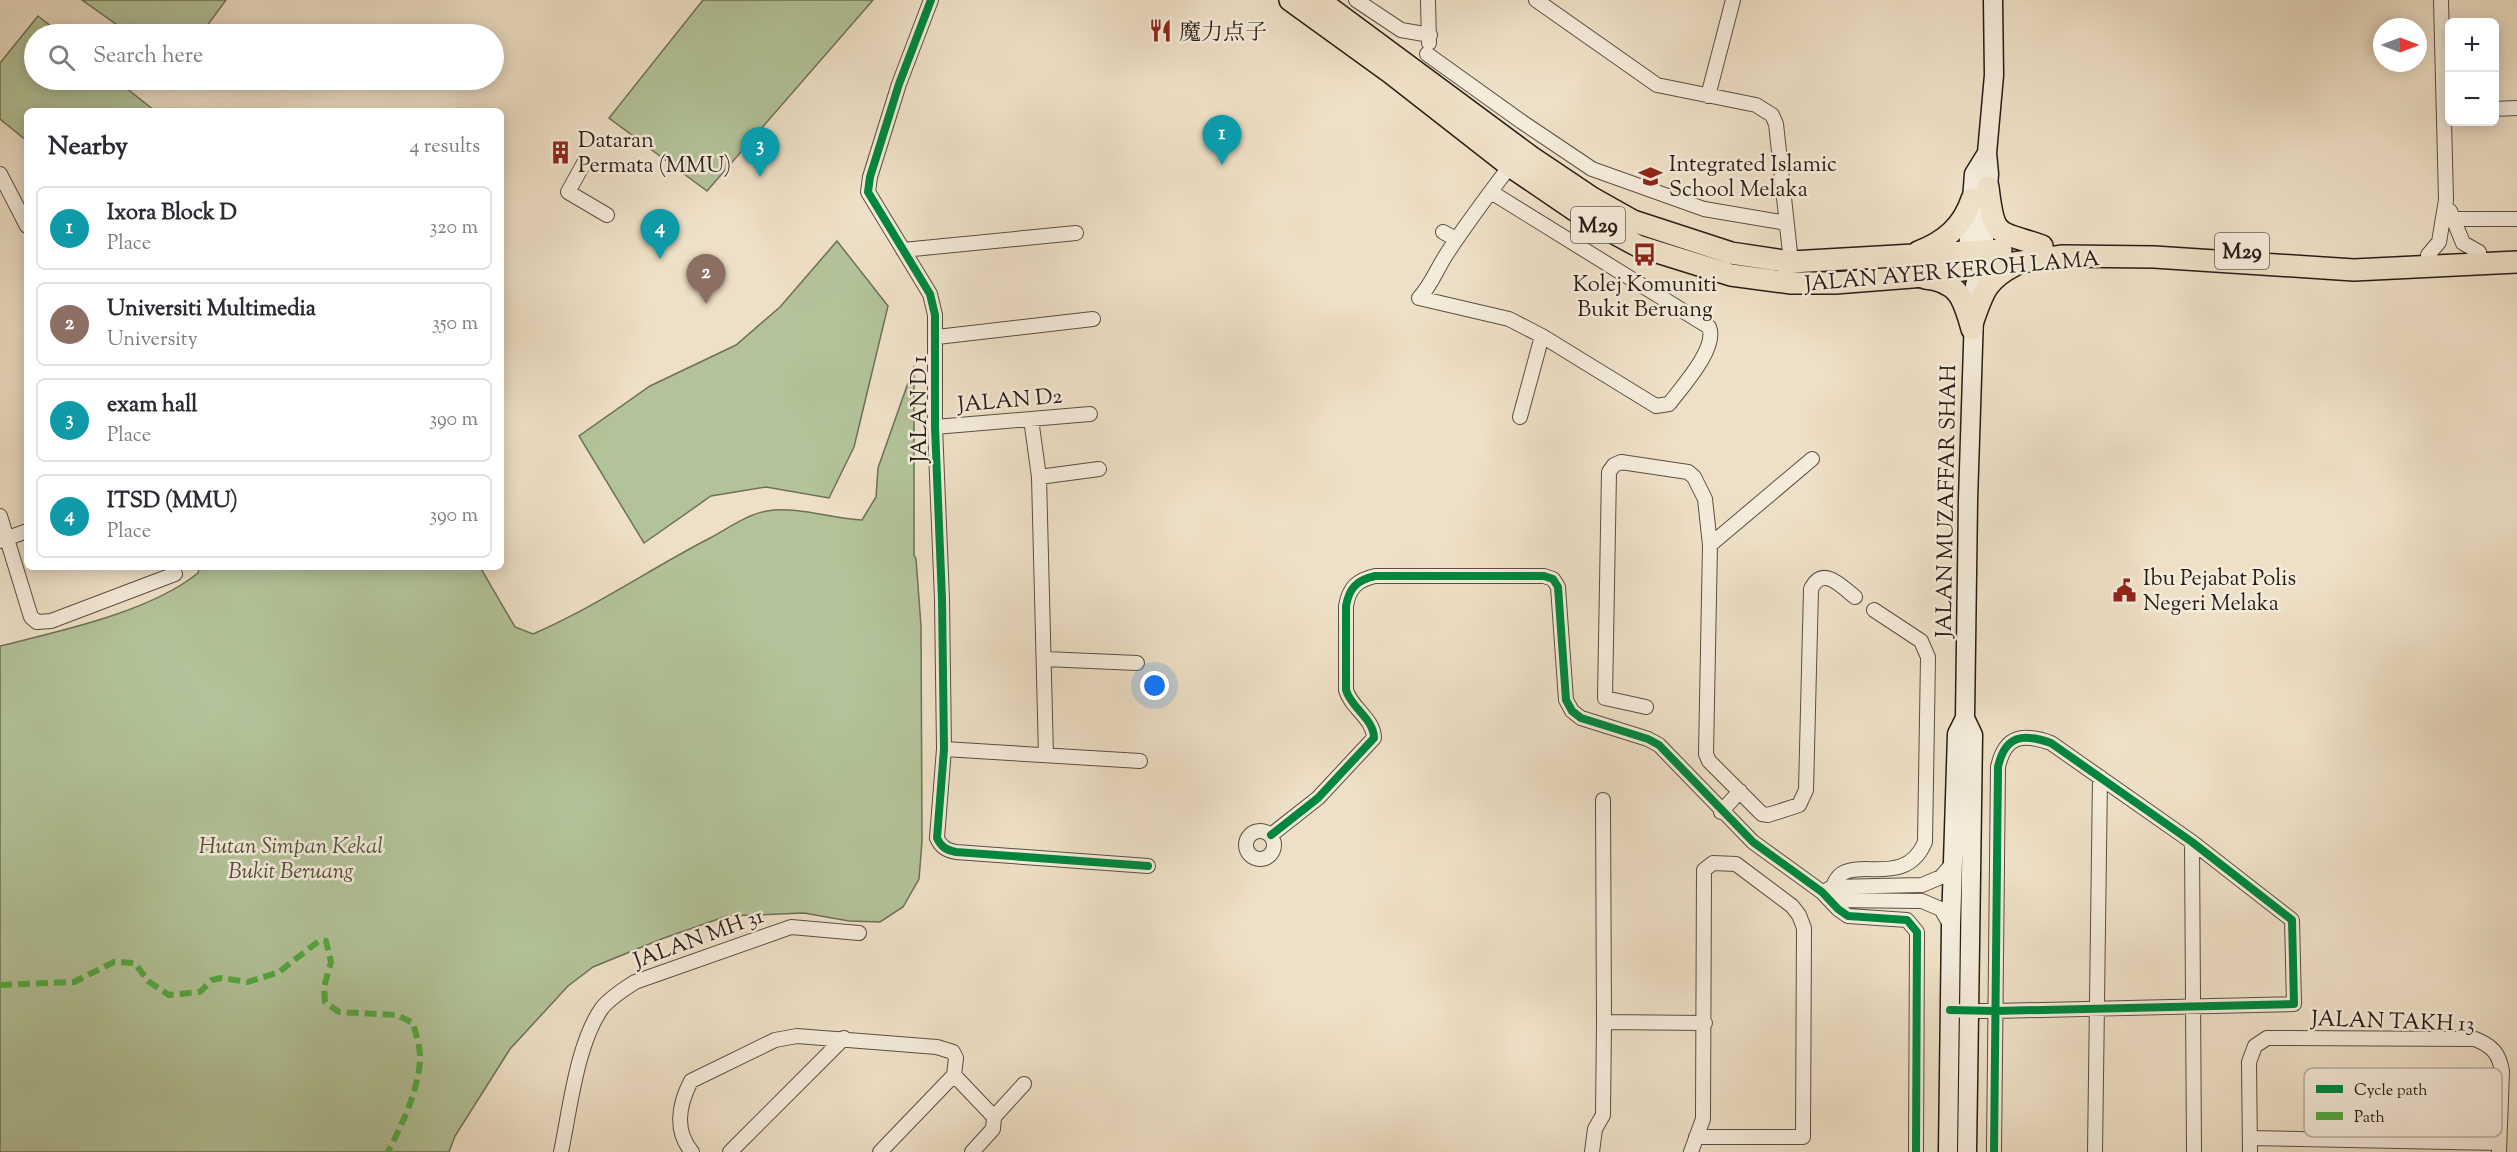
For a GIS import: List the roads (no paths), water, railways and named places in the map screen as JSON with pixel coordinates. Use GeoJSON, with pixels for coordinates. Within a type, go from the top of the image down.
{"type":"FeatureCollection","features":[{"type":"Feature","properties":{"kind":"main road","name":"JALAN AYER KEROH LAMA"},"geometry":{"type":"LineString","coordinates":[[1290,0],[1391,73],[1510,166],[1588,219],[1638,246],[1731,275],[1791,283],[1835,284],[1912,277],[2040,252],[2129,242],[2286,256],[2348,257],[2517,251]]}},
{"type":"Feature","properties":{"kind":"main road","name":"JALAN AYER KEROH LAMA"},"geometry":{"type":"LineString","coordinates":[[1319,0],[1423,63],[1540,163],[1592,198],[1633,221],[1731,253],[1791,262],[1903,257],[1975,265]]}},
{"type":"Feature","properties":{"kind":"main road","name":"JALAN MUZAFFAR SHAH"},"geometry":{"type":"LineString","coordinates":[[1948,1152],[1951,926],[1957,734],[1965,718],[1973,327],[1980,193],[1974,174],[1987,153],[1994,75],[1993,0]]}},
{"type":"Feature","properties":{"kind":"main road"},"geometry":{"type":"LineString","coordinates":[[1903,257],[1935,244],[1953,232],[1965,219],[1980,193],[1998,229],[2040,252]]}},
{"type":"Feature","properties":{"kind":"main road","name":"JALAN AYER KEROH LAMA"},"geometry":{"type":"LineString","coordinates":[[2040,252],[2063,256],[2154,257],[2354,270],[2517,262]]}},
{"type":"Feature","properties":{"kind":"main road"},"geometry":{"type":"LineString","coordinates":[[1973,327],[1983,292],[1992,279],[2040,252]]}},
{"type":"Feature","properties":{"kind":"main road"},"geometry":{"type":"LineString","coordinates":[[1912,277],[1931,278],[1951,285],[1964,304],[1973,327]]}},
{"type":"Feature","properties":{"kind":"main road","name":"JALAN MUZAFFAR SHAH"},"geometry":{"type":"LineString","coordinates":[[1965,718],[1973,735],[1967,1152]]}},
{"type":"Feature","properties":{"kind":"street","name":"JALAN D 1"},"geometry":{"type":"LineString","coordinates":[[931,0],[899,84],[868,184],[871,200],[930,294],[935,315],[937,337],[934,427],[942,599],[944,749],[937,837],[940,846],[948,851],[1148,866]]}},
{"type":"Feature","properties":{"kind":"street"},"geometry":{"type":"LineString","coordinates":[[1356,0],[1401,30],[1430,35]]}},
{"type":"Feature","properties":{"kind":"street"},"geometry":{"type":"LineString","coordinates":[[1428,0],[1430,35],[1423,63],[1592,169],[1704,209],[1786,223]]}},
{"type":"Feature","properties":{"kind":"street"},"geometry":{"type":"LineString","coordinates":[[1536,0],[1555,5],[1657,85],[1756,105],[1772,115],[1776,124],[1791,262]]}},
{"type":"Feature","properties":{"kind":"street"},"geometry":{"type":"LineString","coordinates":[[1708,96],[1733,0]]}},
{"type":"Feature","properties":{"kind":"street"},"geometry":{"type":"LineString","coordinates":[[2441,0],[2445,73]]}},
{"type":"Feature","properties":{"kind":"street"},"geometry":{"type":"LineString","coordinates":[[2499,108],[2517,108]]}},
{"type":"Feature","properties":{"kind":"street"},"geometry":{"type":"LineString","coordinates":[[2447,126],[2446,201],[2449,219],[2463,243],[2479,252]]}},
{"type":"Feature","properties":{"kind":"street"},"geometry":{"type":"LineString","coordinates":[[584,163],[568,192],[607,215]]}},
{"type":"Feature","properties":{"kind":"street"},"geometry":{"type":"LineString","coordinates":[[1491,192],[1709,327],[1712,334],[1708,346],[1690,376],[1669,404],[1660,406],[1509,319],[1424,297],[1431,277],[1456,240],[1491,192],[1510,166]]}},
{"type":"Feature","properties":{"kind":"street"},"geometry":{"type":"LineString","coordinates":[[0,174],[24,220]]}},
{"type":"Feature","properties":{"kind":"street"},"geometry":{"type":"LineString","coordinates":[[2449,219],[2517,219]]}},
{"type":"Feature","properties":{"kind":"street"},"geometry":{"type":"LineString","coordinates":[[2428,255],[2439,242],[2449,219]]}},
{"type":"Feature","properties":{"kind":"street"},"geometry":{"type":"LineString","coordinates":[[1443,232],[1456,240]]}},
{"type":"Feature","properties":{"kind":"street"},"geometry":{"type":"LineString","coordinates":[[903,250],[1076,233]]}},
{"type":"Feature","properties":{"kind":"street"},"geometry":{"type":"LineString","coordinates":[[937,337],[1093,319]]}},
{"type":"Feature","properties":{"kind":"street"},"geometry":{"type":"LineString","coordinates":[[1520,417],[1542,336]]}},
{"type":"Feature","properties":{"kind":"street","name":"JALAN D2"},"geometry":{"type":"LineString","coordinates":[[934,427],[1090,414]]}},
{"type":"Feature","properties":{"kind":"street"},"geometry":{"type":"LineString","coordinates":[[1031,418],[1039,477],[1046,755]]}},
{"type":"Feature","properties":{"kind":"street"},"geometry":{"type":"LineString","coordinates":[[1710,545],[1812,459]]}},
{"type":"Feature","properties":{"kind":"street"},"geometry":{"type":"LineString","coordinates":[[1646,707],[1605,698],[1609,472],[1614,465],[1621,462],[1688,472],[1694,477],[1705,499],[1710,545],[1705,746],[1709,761],[1762,814],[1768,815],[1799,805],[1806,790],[1811,589],[1815,580],[1821,577],[1829,578],[1855,597]]}},
{"type":"Feature","properties":{"kind":"street"},"geometry":{"type":"LineString","coordinates":[[1039,477],[1099,469]]}},
{"type":"Feature","properties":{"kind":"street"},"geometry":{"type":"LineString","coordinates":[[0,516],[3,539],[31,617],[37,622],[51,621],[176,574]]}},
{"type":"Feature","properties":{"kind":"street"},"geometry":{"type":"LineString","coordinates":[[3,539],[24,532]]}},
{"type":"Feature","properties":{"kind":"street"},"geometry":{"type":"LineString","coordinates":[[1270,835],[1318,798],[1374,738],[1371,726],[1348,697],[1346,690],[1346,613],[1349,593],[1361,579],[1375,576],[1544,576],[1553,579],[1558,586],[1566,700],[1572,711],[1581,718],[1648,739],[1659,745],[1721,812],[1758,846],[1828,893],[1838,909],[1848,916],[1907,920],[1917,932],[1917,1152]]}},
{"type":"Feature","properties":{"kind":"street"},"geometry":{"type":"LineString","coordinates":[[1828,893],[1837,878],[1846,870],[1889,870],[1904,866],[1917,855],[1925,842],[1928,657],[1921,641],[1874,610]]}},
{"type":"Feature","properties":{"kind":"street"},"geometry":{"type":"LineString","coordinates":[[1045,659],[1137,663]]}},
{"type":"Feature","properties":{"kind":"street"},"geometry":{"type":"LineString","coordinates":[[1950,1010],[1995,1011],[2294,1004],[2292,920],[2192,842],[2051,743],[2039,739],[2015,740],[2006,745],[1998,767],[1995,1011],[1995,1152]]}},
{"type":"Feature","properties":{"kind":"street"},"geometry":{"type":"LineString","coordinates":[[944,749],[1140,761]]}},
{"type":"Feature","properties":{"kind":"street"},"geometry":{"type":"LineString","coordinates":[[2095,1152],[2100,777]]}},
{"type":"Feature","properties":{"kind":"street"},"geometry":{"type":"LineString","coordinates":[[1709,799],[1729,779]]}},
{"type":"Feature","properties":{"kind":"street"},"geometry":{"type":"LineString","coordinates":[[1721,812],[1740,791]]}},
{"type":"Feature","properties":{"kind":"street"},"geometry":{"type":"LineString","coordinates":[[1592,1152],[1595,1129],[1603,1115],[1603,800]]}},
{"type":"Feature","properties":{"kind":"street"},"geometry":{"type":"LineString","coordinates":[[2192,842],[2195,1006],[2194,1152]]}},
{"type":"Feature","properties":{"kind":"street"},"geometry":{"type":"LineString","coordinates":[[1741,868],[1758,846]]}},
{"type":"Feature","properties":{"kind":"street"},"geometry":{"type":"LineString","coordinates":[[1690,1152],[1703,1119],[1704,870],[1713,863],[1741,868],[1792,906],[1799,915],[1804,928],[1803,1137],[1696,1137]]}},
{"type":"Feature","properties":{"kind":"street"},"geometry":{"type":"LineString","coordinates":[[1828,893],[1922,885],[1941,877],[1953,863]]}},
{"type":"Feature","properties":{"kind":"street"},"geometry":{"type":"LineString","coordinates":[[1828,893],[1922,900],[1941,909],[1951,926]]}},
{"type":"Feature","properties":{"kind":"street","name":"JALAN MH 31"},"geometry":{"type":"LineString","coordinates":[[561,1152],[586,1036],[603,1007],[618,993],[636,982],[790,927],[859,933]]}},
{"type":"Feature","properties":{"kind":"street"},"geometry":{"type":"LineString","coordinates":[[1604,1022],[1705,1023]]}},
{"type":"Feature","properties":{"kind":"street"},"geometry":{"type":"LineString","coordinates":[[692,1152],[681,1133],[680,1115],[684,1095],[691,1082],[702,1074],[775,1040],[797,1036],[844,1038],[938,1047],[952,1052],[956,1058],[954,1075],[880,1152]]}},
{"type":"Feature","properties":{"kind":"street"},"geometry":{"type":"LineString","coordinates":[[730,1152],[844,1038]]}},
{"type":"Feature","properties":{"kind":"street","name":"JALAN TAKH 13"},"geometry":{"type":"LineString","coordinates":[[2250,1145],[2249,1062],[2255,1046],[2267,1038],[2475,1039],[2495,1050],[2502,1068]]}},
{"type":"Feature","properties":{"kind":"street"},"geometry":{"type":"LineString","coordinates":[[954,1075],[994,1117]]}},
{"type":"Feature","properties":{"kind":"street"},"geometry":{"type":"LineString","coordinates":[[972,1152],[993,1129],[994,1117],[1024,1084]]}},
{"type":"Feature","properties":{"kind":"street"},"geometry":{"type":"LineString","coordinates":[[2250,1145],[2499,1148]]}},
{"type":"Feature","properties":{"kind":"place","name":"魔力点子"},"geometry":{"type":"Point","coordinates":[1161,31]}},
{"type":"Feature","properties":{"kind":"place","name":"Dataran Permata (MMU)"},"geometry":{"type":"Point","coordinates":[560,152]}},
{"type":"Feature","properties":{"kind":"place","name":"Ixora Block D"},"geometry":{"type":"Point","coordinates":[1222,165]}},
{"type":"Feature","properties":{"kind":"place","name":"Integrated Islamic School Melaka"},"geometry":{"type":"Point","coordinates":[1651,176]}},
{"type":"Feature","properties":{"kind":"place","name":"exam hall"},"geometry":{"type":"Point","coordinates":[760,177]}},
{"type":"Feature","properties":{"kind":"place","name":"Kolej Komuniti Bukit Beruang"},"geometry":{"type":"Point","coordinates":[1645,254]}},
{"type":"Feature","properties":{"kind":"place","name":"ITSD (MMU)"},"geometry":{"type":"Point","coordinates":[660,259]}},
{"type":"Feature","properties":{"kind":"place","name":"Universiti Multimedia"},"geometry":{"type":"Point","coordinates":[706,304]}},
{"type":"Feature","properties":{"kind":"place","name":"Ibu Pejabat Polis Negeri Melaka"},"geometry":{"type":"Point","coordinates":[2125,590]}},
{"type":"Feature","properties":{"kind":"park label","name":"Hutan Simpan Kekal Bukit Beruang"},"geometry":{"type":"Point","coordinates":[291,858]}}]}
